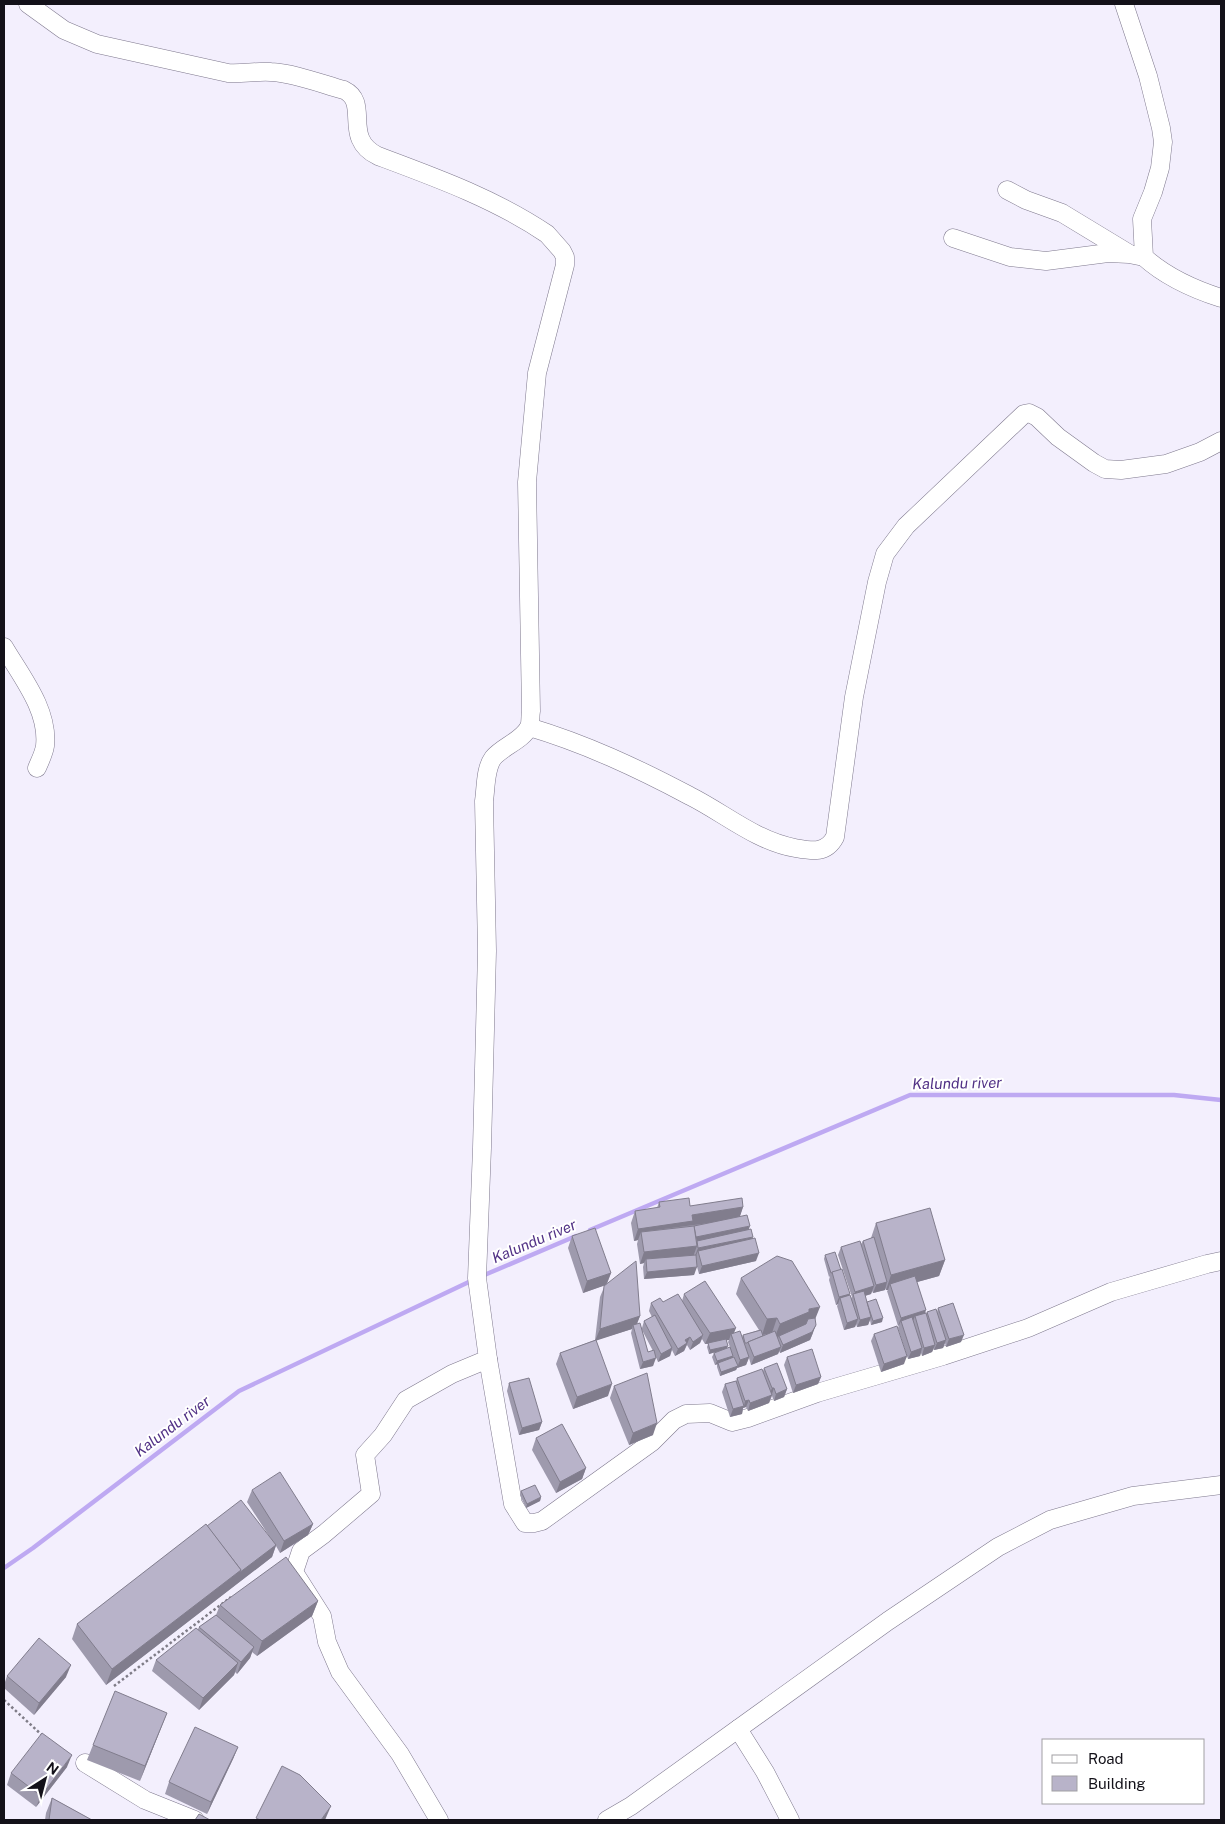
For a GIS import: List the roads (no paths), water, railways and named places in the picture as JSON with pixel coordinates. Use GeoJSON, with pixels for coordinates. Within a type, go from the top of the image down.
{"type":"FeatureCollection","features":[{"type":"Feature","properties":{"kind":"street"},"geometry":{"type":"LineString","coordinates":[[28,4],[64,30],[98,44],[119,50],[228,73],[281,73],[344,90],[354,97],[359,137],[369,152],[457,186],[492,202],[547,234],[565,257],[563,277],[551,313],[536,373],[527,473],[531,711],[529,727],[520,737],[503,748],[492,760],[484,801],[487,951],[477,1278],[488,1359],[513,1504],[525,1523],[534,1524],[542,1521],[652,1442],[674,1420],[686,1414],[710,1413],[732,1422],[748,1418],[817,1392],[943,1356],[1028,1328],[1111,1292],[1221,1261]]}},
{"type":"Feature","properties":{"kind":"street"},"geometry":{"type":"LineString","coordinates":[[1124,4],[1148,76],[1162,128],[1163,142],[1160,168],[1142,219],[1136,255]]}},
{"type":"Feature","properties":{"kind":"street"},"geometry":{"type":"LineString","coordinates":[[1007,190],[1073,219],[1180,283],[1221,298]]}},
{"type":"Feature","properties":{"kind":"street"},"geometry":{"type":"LineString","coordinates":[[953,238],[1010,258],[1046,262],[1108,253],[1136,255]]}},
{"type":"Feature","properties":{"kind":"street"},"geometry":{"type":"LineString","coordinates":[[529,727],[560,736],[606,754],[692,797],[771,841],[794,848],[824,849],[830,846],[834,837],[854,697],[881,565],[892,542],[906,526],[1024,414],[1029,413],[1037,417],[1058,437],[1105,469],[1120,470],[1166,464],[1200,452],[1221,441]]}},
{"type":"Feature","properties":{"kind":"street"},"geometry":{"type":"LineString","coordinates":[[4,646],[36,703],[44,728],[44,747],[37,768]]}},
{"type":"Feature","properties":{"kind":"street"},"geometry":{"type":"LineString","coordinates":[[439,1820],[400,1754],[340,1672],[327,1642],[322,1616],[294,1572],[301,1551],[371,1494],[365,1455],[383,1435],[406,1400],[452,1374],[488,1359]]}},
{"type":"Feature","properties":{"kind":"street"},"geometry":{"type":"LineString","coordinates":[[607,1820],[631,1806],[888,1621],[998,1547],[1050,1520],[1133,1496],[1221,1484]]}},
{"type":"Feature","properties":{"kind":"street"},"geometry":{"type":"LineString","coordinates":[[738,1729],[765,1772],[790,1820]]}},
{"type":"Feature","properties":{"kind":"street"},"geometry":{"type":"LineString","coordinates":[[85,1763],[145,1800],[195,1820]]}},
{"type":"Feature","properties":{"kind":"waterway","name":"Kalundu river"},"geometry":{"type":"LineString","coordinates":[[590,1230],[910,1095],[1174,1095],[1221,1100]]}},
{"type":"Feature","properties":{"kind":"waterway","name":"Kalundu river"},"geometry":{"type":"LineString","coordinates":[[482,1276],[576,1236]]}},
{"type":"Feature","properties":{"kind":"waterway","name":"Kalundu river"},"geometry":{"type":"LineString","coordinates":[[4,1568],[239,1391],[473,1280]]}}]}
